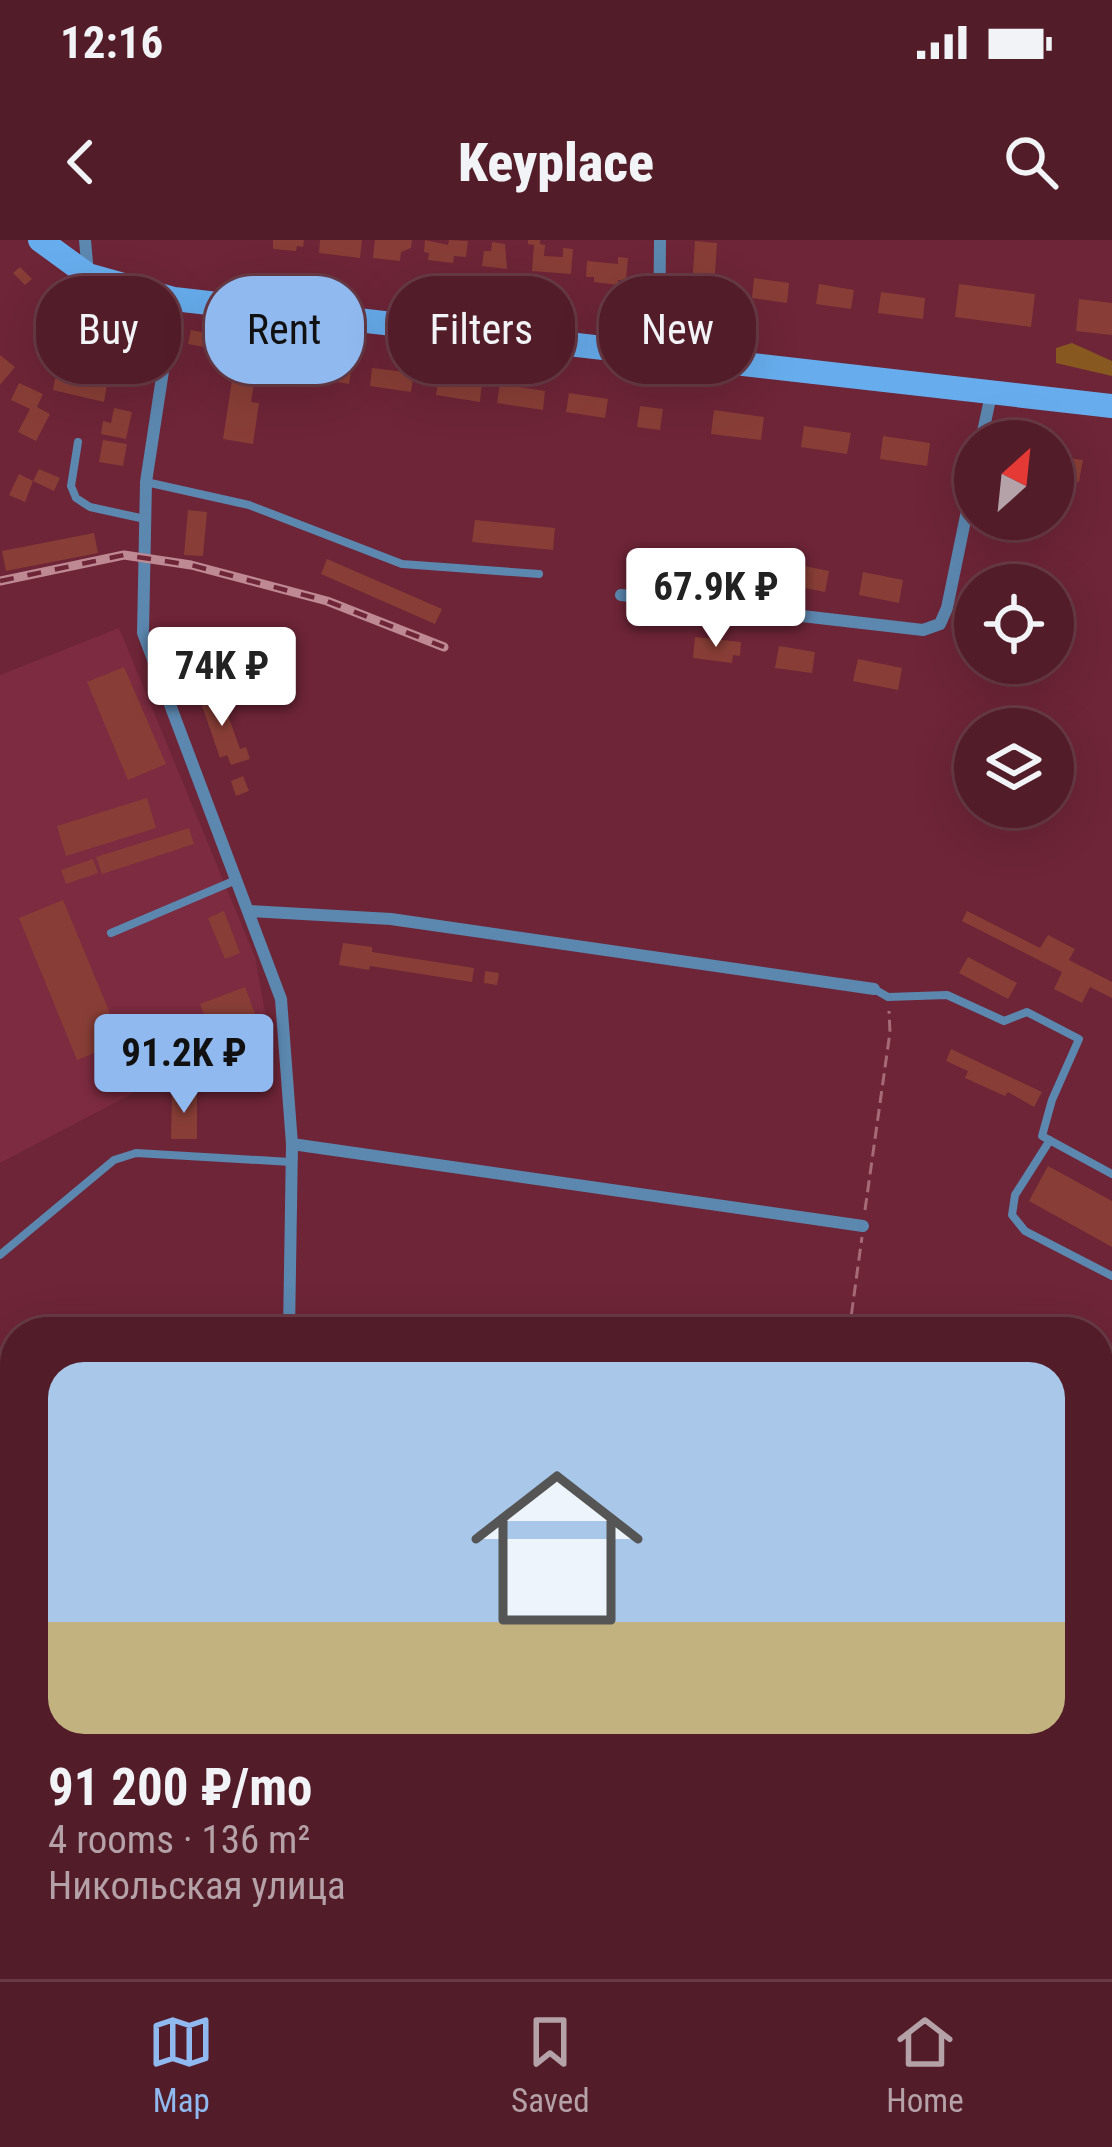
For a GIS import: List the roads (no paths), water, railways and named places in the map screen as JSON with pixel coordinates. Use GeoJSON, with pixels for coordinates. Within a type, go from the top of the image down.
{"type":"FeatureCollection","features":[{"type":"Feature","properties":{"kind":"main road"},"geometry":{"type":"LineString","coordinates":[[40,240],[92,276]]}},
{"type":"Feature","properties":{"kind":"main road"},"geometry":{"type":"LineString","coordinates":[[181,299],[599,346]]}},
{"type":"Feature","properties":{"kind":"main road"},"geometry":{"type":"LineString","coordinates":[[756,364],[1112,406]]}},
{"type":"Feature","properties":{"kind":"street"},"geometry":{"type":"LineString","coordinates":[[86,240],[88,275]]}},
{"type":"Feature","properties":{"kind":"street"},"geometry":{"type":"LineString","coordinates":[[659,276],[660,240]]}},
{"type":"Feature","properties":{"kind":"street"},"geometry":{"type":"LineString","coordinates":[[161,384],[146,482],[143,633],[281,999],[292,1144],[289,1317]]}},
{"type":"Feature","properties":{"kind":"street"},"geometry":{"type":"LineString","coordinates":[[986,420],[992,390]]}},
{"type":"Feature","properties":{"kind":"street"},"geometry":{"type":"LineString","coordinates":[[621,595],[923,630],[940,624],[947,608],[961,540]]}},
{"type":"Feature","properties":{"kind":"street"},"geometry":{"type":"LineString","coordinates":[[250,911],[391,919],[874,989]]}},
{"type":"Feature","properties":{"kind":"street"},"geometry":{"type":"LineString","coordinates":[[292,1144],[863,1226]]}},
{"type":"Feature","properties":{"kind":"lane"},"geometry":{"type":"LineString","coordinates":[[78,442],[71,486],[76,498],[90,507],[145,519]]}},
{"type":"Feature","properties":{"kind":"lane"},"geometry":{"type":"LineString","coordinates":[[146,482],[249,505],[401,565],[539,574]]}},
{"type":"Feature","properties":{"kind":"lane"},"geometry":{"type":"LineString","coordinates":[[111,933],[238,879]]}},
{"type":"Feature","properties":{"kind":"lane"},"geometry":{"type":"LineString","coordinates":[[874,989],[888,997],[947,995],[1004,1021],[1027,1012],[1079,1039],[1042,1136],[1112,1174]]}},
{"type":"Feature","properties":{"kind":"lane"},"geometry":{"type":"LineString","coordinates":[[1050,1140],[1015,1195],[1012,1215],[1025,1232],[1112,1276]]}},
{"type":"Feature","properties":{"kind":"lane"},"geometry":{"type":"LineString","coordinates":[[0,1256],[114,1160],[136,1153],[291,1162]]}},
{"type":"Feature","properties":{"kind":"railway"},"geometry":{"type":"LineString","coordinates":[[0,581],[124,555],[191,565],[327,601],[444,647]]}}]}
